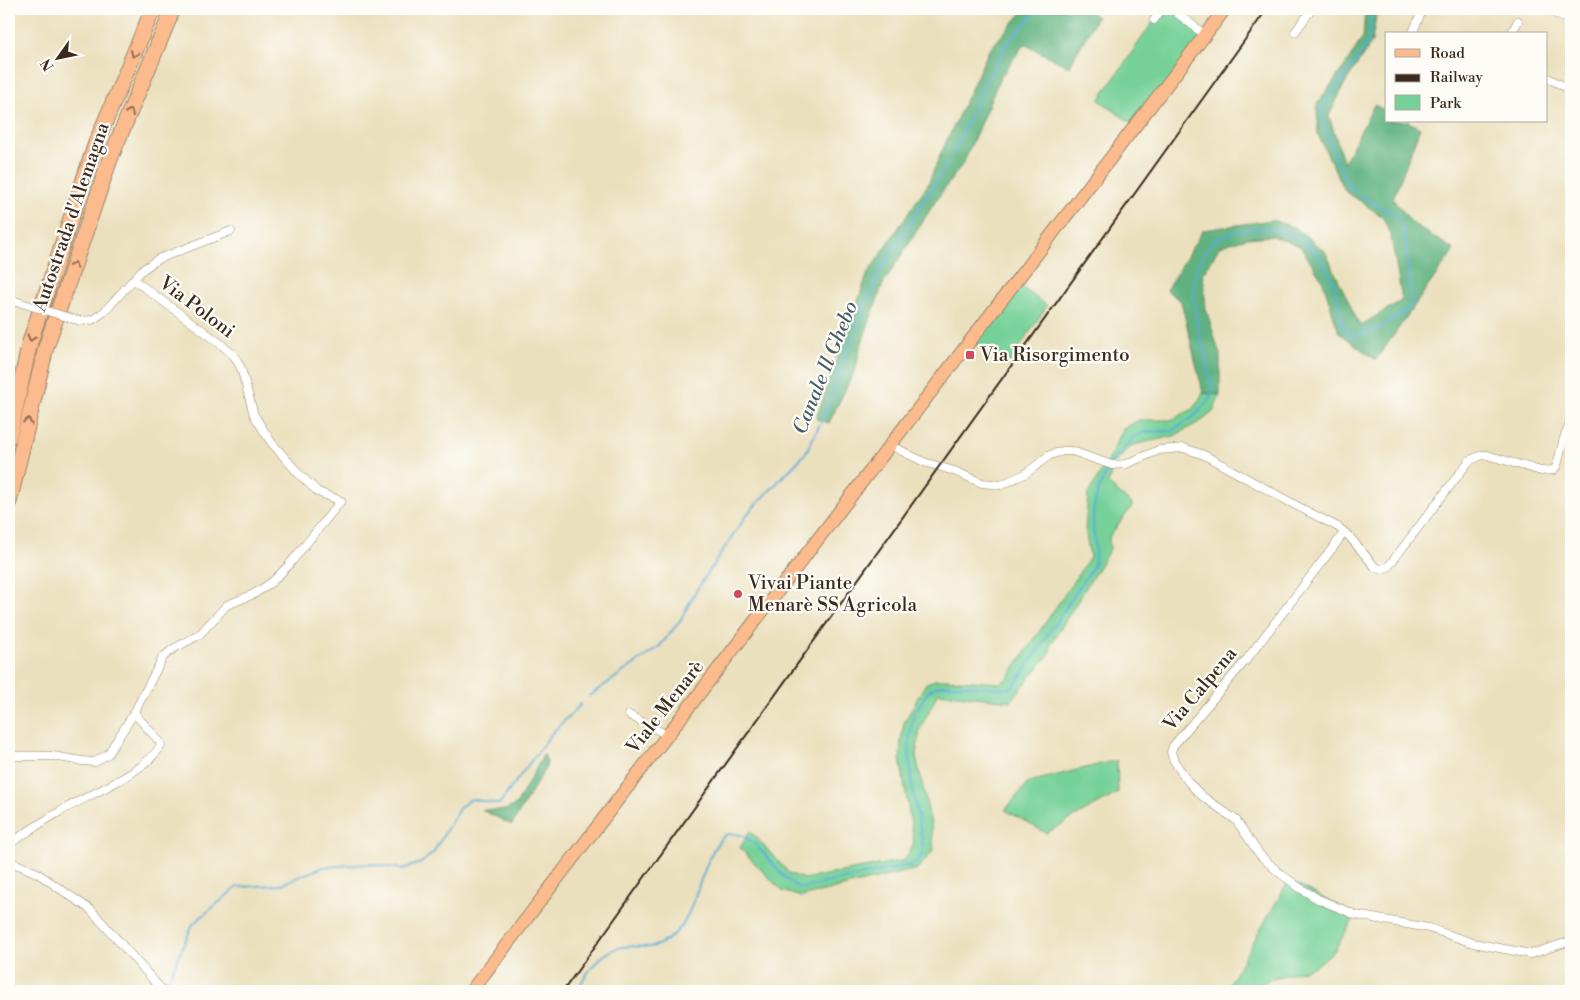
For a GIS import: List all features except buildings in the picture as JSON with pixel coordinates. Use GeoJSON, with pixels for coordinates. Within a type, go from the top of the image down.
{"type":"FeatureCollection","features":[{"type":"Feature","properties":{"kind":"highway","name":"Autostrada d'Alemagna"},"geometry":{"type":"LineString","coordinates":[[9,437],[30,342],[96,143],[153,9]]}},
{"type":"Feature","properties":{"kind":"highway","name":"Autostrada d'Alemagna"},"geometry":{"type":"LineString","coordinates":[[9,502],[46,347],[110,159],[173,9]]}},
{"type":"Feature","properties":{"kind":"main road"},"geometry":{"type":"LineString","coordinates":[[890,445],[1225,9]]}},
{"type":"Feature","properties":{"kind":"main road","name":"Viale Menarè"},"geometry":{"type":"LineString","coordinates":[[470,991],[890,445]]}},
{"type":"Feature","properties":{"kind":"street"},"geometry":{"type":"LineString","coordinates":[[1154,20],[1162,9]]}},
{"type":"Feature","properties":{"kind":"street"},"geometry":{"type":"LineString","coordinates":[[1172,9],[1205,34]]}},
{"type":"Feature","properties":{"kind":"street"},"geometry":{"type":"LineString","coordinates":[[1295,32],[1312,9]]}},
{"type":"Feature","properties":{"kind":"street"},"geometry":{"type":"LineString","coordinates":[[1413,32],[1423,9]]}},
{"type":"Feature","properties":{"kind":"street"},"geometry":{"type":"LineString","coordinates":[[1545,9],[1571,21]]}},
{"type":"Feature","properties":{"kind":"street"},"geometry":{"type":"LineString","coordinates":[[1511,32],[1518,21]]}},
{"type":"Feature","properties":{"kind":"street"},"geometry":{"type":"LineString","coordinates":[[1548,78],[1571,90]]}},
{"type":"Feature","properties":{"kind":"street","name":"Via Poloni"},"geometry":{"type":"LineString","coordinates":[[9,302],[18,302],[87,322],[96,318],[149,265],[158,259],[231,231]]}},
{"type":"Feature","properties":{"kind":"street","name":"Via Poloni"},"geometry":{"type":"LineString","coordinates":[[134,280],[221,344],[235,357],[241,368],[254,415],[271,442],[299,474],[318,492],[340,501],[288,566],[272,582],[254,594],[228,605],[199,635],[173,649],[163,657],[134,713]]}},
{"type":"Feature","properties":{"kind":"street"},"geometry":{"type":"LineString","coordinates":[[890,445],[924,462],[954,471],[982,483],[1001,486],[1025,474],[1050,455],[1063,451],[1072,451],[1109,464],[1126,464],[1159,450],[1184,448],[1204,454],[1338,527],[1349,536],[1375,567],[1385,569],[1469,461],[1482,455],[1487,455],[1541,472],[1553,470],[1557,466],[1564,438],[1571,422]]}},
{"type":"Feature","properties":{"kind":"street","name":"Via Calpena"},"geometry":{"type":"LineString","coordinates":[[1344,533],[1247,659],[1173,746],[1171,752],[1174,761],[1195,790],[1236,820],[1260,856],[1300,888],[1340,909],[1356,915],[1428,928],[1473,943],[1531,954],[1571,941]]}},
{"type":"Feature","properties":{"kind":"street"},"geometry":{"type":"LineString","coordinates":[[9,756],[53,756],[95,762],[108,754],[134,713],[161,745],[158,751],[137,769],[63,810],[9,844]]}},
{"type":"Feature","properties":{"kind":"street"},"geometry":{"type":"LineString","coordinates":[[629,715],[667,736]]}},
{"type":"Feature","properties":{"kind":"street"},"geometry":{"type":"LineString","coordinates":[[9,861],[37,873],[91,910],[163,991]]}},
{"type":"Feature","properties":{"kind":"green space"},"geometry":{"type":"Polygon","coordinates":[[[1025,9],[1086,9],[1097,17],[1069,67],[1024,44],[1000,78],[964,162],[937,199],[883,284],[860,348],[856,368],[829,423],[816,419],[868,273],[928,184],[989,50],[1025,9]]]}},
{"type":"Feature","properties":{"kind":"green space"},"geometry":{"type":"Polygon","coordinates":[[[1162,9],[1172,9],[1205,35],[1135,126],[1099,100],[1162,9]]]}},
{"type":"Feature","properties":{"kind":"green space"},"geometry":{"type":"Polygon","coordinates":[[[1365,9],[1377,9],[1372,42],[1345,83],[1329,116],[1344,163],[1374,105],[1385,110],[1385,122],[1409,122],[1420,128],[1393,199],[1412,223],[1454,250],[1376,360],[1339,333],[1322,279],[1300,246],[1272,236],[1247,238],[1220,246],[1203,275],[1206,309],[1220,355],[1220,395],[1203,393],[1181,301],[1166,290],[1203,230],[1272,220],[1296,228],[1325,251],[1360,326],[1402,300],[1391,237],[1383,217],[1345,191],[1318,135],[1317,104],[1363,37],[1365,9]]]}},
{"type":"Feature","properties":{"kind":"green space"},"geometry":{"type":"Polygon","coordinates":[[[1015,282],[1047,306],[1007,366],[970,340],[1015,282]]]}},
{"type":"Feature","properties":{"kind":"green space"},"geometry":{"type":"Polygon","coordinates":[[[1203,393],[1220,395],[1213,412],[1203,420],[1174,436],[1133,445],[1113,464],[1108,484],[1133,505],[1109,537],[1110,549],[1051,644],[1050,653],[1011,701],[938,693],[920,729],[916,756],[931,824],[934,850],[917,869],[801,897],[782,891],[740,848],[750,831],[789,873],[804,879],[905,860],[914,842],[900,759],[901,740],[904,723],[926,683],[945,679],[1000,683],[1007,679],[1090,557],[1085,529],[1088,494],[1106,464],[1123,429],[1139,420],[1171,420],[1193,409],[1203,393]]]}},
{"type":"Feature","properties":{"kind":"green space"},"geometry":{"type":"Polygon","coordinates":[[[544,754],[547,762],[546,767],[512,825],[482,810],[505,810],[516,805],[544,754]]]}},
{"type":"Feature","properties":{"kind":"green space"},"geometry":{"type":"Polygon","coordinates":[[[1117,760],[1118,793],[1046,833],[1005,810],[1029,782],[1117,760]]]}},
{"type":"Feature","properties":{"kind":"green space"},"geometry":{"type":"Polygon","coordinates":[[[1289,880],[1356,915],[1334,951],[1317,965],[1273,978],[1246,991],[1225,991],[1289,880]]]}},
{"type":"Feature","properties":{"kind":"waterway","name":"Canale Il Ghebo"},"geometry":{"type":"LineString","coordinates":[[953,154],[981,91],[1007,44],[1038,9]]}},
{"type":"Feature","properties":{"kind":"waterway"},"geometry":{"type":"LineString","coordinates":[[1111,463],[1134,437],[1144,432],[1172,431],[1196,415],[1211,397],[1212,387],[1196,318],[1194,291],[1196,273],[1200,262],[1209,246],[1217,239],[1235,232],[1256,229],[1286,232],[1300,239],[1315,252],[1327,268],[1334,287],[1343,327],[1354,336],[1385,324],[1412,304],[1404,229],[1396,214],[1372,203],[1350,187],[1337,162],[1321,115],[1324,104],[1358,59],[1369,40],[1372,9]]}},
{"type":"Feature","properties":{"kind":"waterway","name":"Canale Il Ghebo"},"geometry":{"type":"LineString","coordinates":[[589,696],[659,647],[680,621],[694,594],[748,513],[805,454],[827,410],[845,357],[876,278],[947,164]]}},
{"type":"Feature","properties":{"kind":"waterway"},"geometry":{"type":"LineString","coordinates":[[579,991],[581,983],[589,971],[599,959],[608,953],[625,946],[649,947],[658,945],[681,927],[686,919],[708,861],[721,838],[729,834],[738,834],[755,844],[783,876],[800,888],[911,865],[919,859],[922,855],[923,846],[914,796],[909,743],[915,712],[929,691],[937,686],[961,685],[1006,689],[1014,686],[1094,565],[1096,553],[1093,529],[1095,501],[1109,467]]}},
{"type":"Feature","properties":{"kind":"waterway","name":"Canale Il Ghebo"},"geometry":{"type":"LineString","coordinates":[[161,986],[169,978],[193,924],[237,887],[279,885],[323,867],[371,864],[402,869],[421,863],[433,853],[460,807],[471,799],[499,804],[552,733],[581,704]]}},
{"type":"Feature","properties":{"kind":"railway"},"geometry":{"type":"LineString","coordinates":[[563,991],[1267,9]]}},
{"type":"Feature","properties":{"kind":"place","name":"Via Risorgimento"},"geometry":{"type":"Point","coordinates":[970,355]}},
{"type":"Feature","properties":{"kind":"place","name":"Vivai Piante Menarè SS Agricola"},"geometry":{"type":"Point","coordinates":[738,594]}}]}
